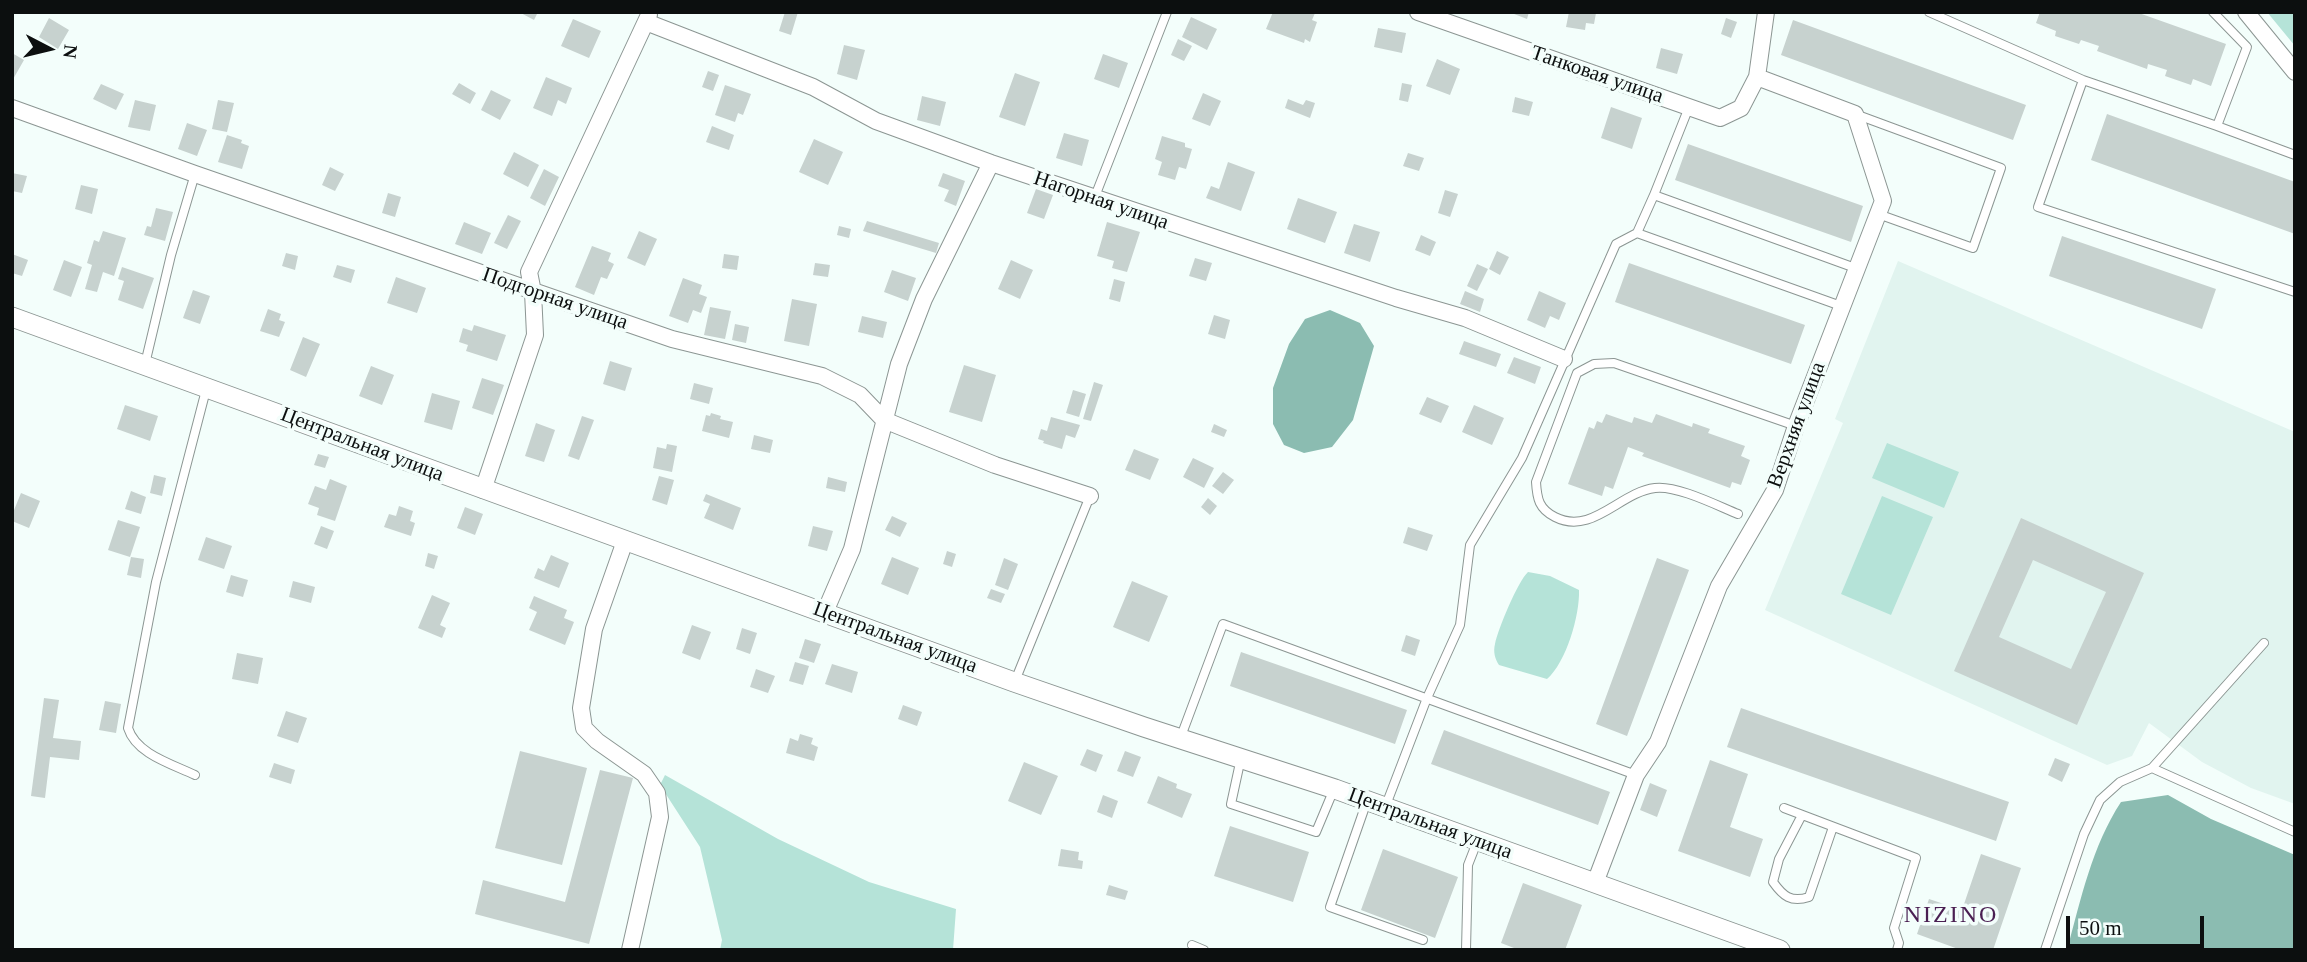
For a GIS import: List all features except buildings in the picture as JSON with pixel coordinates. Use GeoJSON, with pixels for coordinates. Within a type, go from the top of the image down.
{"type":"FeatureCollection","features":[{"type":"Feature","properties":{"kind":"street","name":"Танковая улица"},"geometry":{"type":"LineString","coordinates":[[1418,12],[1720,118],[1741,108],[1756,77]]}},
{"type":"Feature","properties":{"kind":"street"},"geometry":{"type":"LineString","coordinates":[[1766,12],[1756,77],[1855,114]]}},
{"type":"Feature","properties":{"kind":"street"},"geometry":{"type":"LineString","coordinates":[[2246,12],[2295,72]]}},
{"type":"Feature","properties":{"kind":"street","name":"Нагорная улица"},"geometry":{"type":"LineString","coordinates":[[648,17],[813,87],[877,121],[1094,199],[1383,294],[1465,318],[1564,359]]}},
{"type":"Feature","properties":{"kind":"street"},"geometry":{"type":"LineString","coordinates":[[483,490],[535,335],[529,272],[648,17]]}},
{"type":"Feature","properties":{"kind":"street","name":"Подгорная улица"},"geometry":{"type":"LineString","coordinates":[[12,108],[672,339],[822,376],[860,395],[884,421],[995,465],[1090,496]]}},
{"type":"Feature","properties":{"kind":"street","name":"Верхняя улица"},"geometry":{"type":"LineString","coordinates":[[1595,883],[1636,775],[1658,742],[1719,586],[1775,490],[1796,426],[1883,201],[1855,114]]}},
{"type":"Feature","properties":{"kind":"street"},"geometry":{"type":"LineString","coordinates":[[825,612],[852,548],[899,364],[924,299],[990,163]]}},
{"type":"Feature","properties":{"kind":"street","name":"Центральная улица"},"geometry":{"type":"LineString","coordinates":[[12,317],[1014,682],[1335,789],[1780,950]]}},
{"type":"Feature","properties":{"kind":"street"},"geometry":{"type":"LineString","coordinates":[[625,541],[594,629],[581,708],[584,728],[597,741],[643,774],[657,793],[660,817],[630,950]]}},
{"type":"Feature","properties":{"kind":"lane"},"geometry":{"type":"LineString","coordinates":[[1094,199],[1167,12]]}},
{"type":"Feature","properties":{"kind":"lane"},"geometry":{"type":"LineString","coordinates":[[1929,12],[2083,80],[2295,155]]}},
{"type":"Feature","properties":{"kind":"lane"},"geometry":{"type":"LineString","coordinates":[[2213,12],[2247,47],[2217,126]]}},
{"type":"Feature","properties":{"kind":"lane"},"geometry":{"type":"LineString","coordinates":[[2083,80],[2038,207],[2295,292]]}},
{"type":"Feature","properties":{"kind":"lane"},"geometry":{"type":"LineString","coordinates":[[1423,940],[1330,907],[1460,625],[1470,545],[1522,458],[1616,244],[1637,233],[1689,107]]}},
{"type":"Feature","properties":{"kind":"lane"},"geometry":{"type":"LineString","coordinates":[[1855,114],[2001,168],[1973,248],[1878,214]]}},
{"type":"Feature","properties":{"kind":"lane"},"geometry":{"type":"LineString","coordinates":[[145,365],[171,255],[195,174]]}},
{"type":"Feature","properties":{"kind":"lane"},"geometry":{"type":"LineString","coordinates":[[1654,195],[1858,269]]}},
{"type":"Feature","properties":{"kind":"lane"},"geometry":{"type":"LineString","coordinates":[[1637,233],[1841,306]]}},
{"type":"Feature","properties":{"kind":"lane"},"geometry":{"type":"LineString","coordinates":[[1738,514],[1678,491],[1657,487],[1642,492],[1586,522],[1563,521],[1544,512],[1537,499],[1536,482],[1577,373],[1594,364],[1614,363],[1796,426]]}},
{"type":"Feature","properties":{"kind":"lane"},"geometry":{"type":"LineString","coordinates":[[195,775],[142,749],[131,739],[128,728],[156,582],[206,387]]}},
{"type":"Feature","properties":{"kind":"lane"},"geometry":{"type":"LineString","coordinates":[[1014,682],[1090,496]]}},
{"type":"Feature","properties":{"kind":"lane"},"geometry":{"type":"LineString","coordinates":[[1180,739],[1223,624],[1636,775]]}},
{"type":"Feature","properties":{"kind":"lane"},"geometry":{"type":"LineString","coordinates":[[2045,950],[2084,834],[2099,800],[2120,782],[2152,768],[2264,643]]}},
{"type":"Feature","properties":{"kind":"lane"},"geometry":{"type":"LineString","coordinates":[[1241,758],[1231,804],[1316,832],[1335,789]]}},
{"type":"Feature","properties":{"kind":"lane"},"geometry":{"type":"LineString","coordinates":[[2152,768],[2295,832]]}},
{"type":"Feature","properties":{"kind":"lane"},"geometry":{"type":"LineString","coordinates":[[1784,808],[1916,858],[1894,928],[1899,943],[1897,950]]}},
{"type":"Feature","properties":{"kind":"lane"},"geometry":{"type":"LineString","coordinates":[[1802,815],[1779,859],[1773,881],[1781,893],[1791,900],[1809,897],[1833,827]]}},
{"type":"Feature","properties":{"kind":"lane"},"geometry":{"type":"LineString","coordinates":[[1466,950],[1468,865],[1477,842]]}},
{"type":"Feature","properties":{"kind":"lane"},"geometry":{"type":"LineString","coordinates":[[1192,945],[1204,950]]}},
{"type":"Feature","properties":{"kind":"shaded area"},"geometry":{"type":"Polygon","coordinates":[[[2267,12],[2295,12],[2295,46],[2267,12]]]}},
{"type":"Feature","properties":{"kind":"shaded area"},"geometry":{"type":"Polygon","coordinates":[[[1898,261],[2295,432],[2295,804],[2251,788],[2202,762],[2149,723],[2132,756],[2107,765],[1765,610],[1843,423],[1835,419],[1898,261]]]}},
{"type":"Feature","properties":{"kind":"shaded area"},"geometry":{"type":"Polygon","coordinates":[[[1330,310],[1360,323],[1374,346],[1353,420],[1332,447],[1304,453],[1284,445],[1273,424],[1273,388],[1289,344],[1305,319],[1330,310]]]}},
{"type":"Feature","properties":{"kind":"shaded area"},"geometry":{"type":"Polygon","coordinates":[[[1887,443],[1959,472],[1944,508],[1872,478],[1887,443]]]}},
{"type":"Feature","properties":{"kind":"shaded area"},"geometry":{"type":"Polygon","coordinates":[[[1882,496],[1933,517],[1891,615],[1841,594],[1882,496]]]}},
{"type":"Feature","properties":{"kind":"shaded area"},"geometry":{"type":"Polygon","coordinates":[[[1528,572],[1550,576],[1579,590],[1577,612],[1566,650],[1547,679],[1499,665],[1494,650],[1504,617],[1528,572]]]}},
{"type":"Feature","properties":{"kind":"shaded area"},"geometry":{"type":"Polygon","coordinates":[[[665,775],[778,839],[869,882],[956,909],[953,950],[720,950],[722,940],[700,847],[660,785],[665,775]]]}},
{"type":"Feature","properties":{"kind":"shaded area"},"geometry":{"type":"Polygon","coordinates":[[[2168,795],[2211,819],[2295,855],[2295,950],[2067,950],[2095,855],[2121,802],[2168,795]]]}},
{"type":"Feature","properties":{"kind":"district","name":"NIZINO"},"geometry":{"type":"Point","coordinates":[1951,916]}}]}
